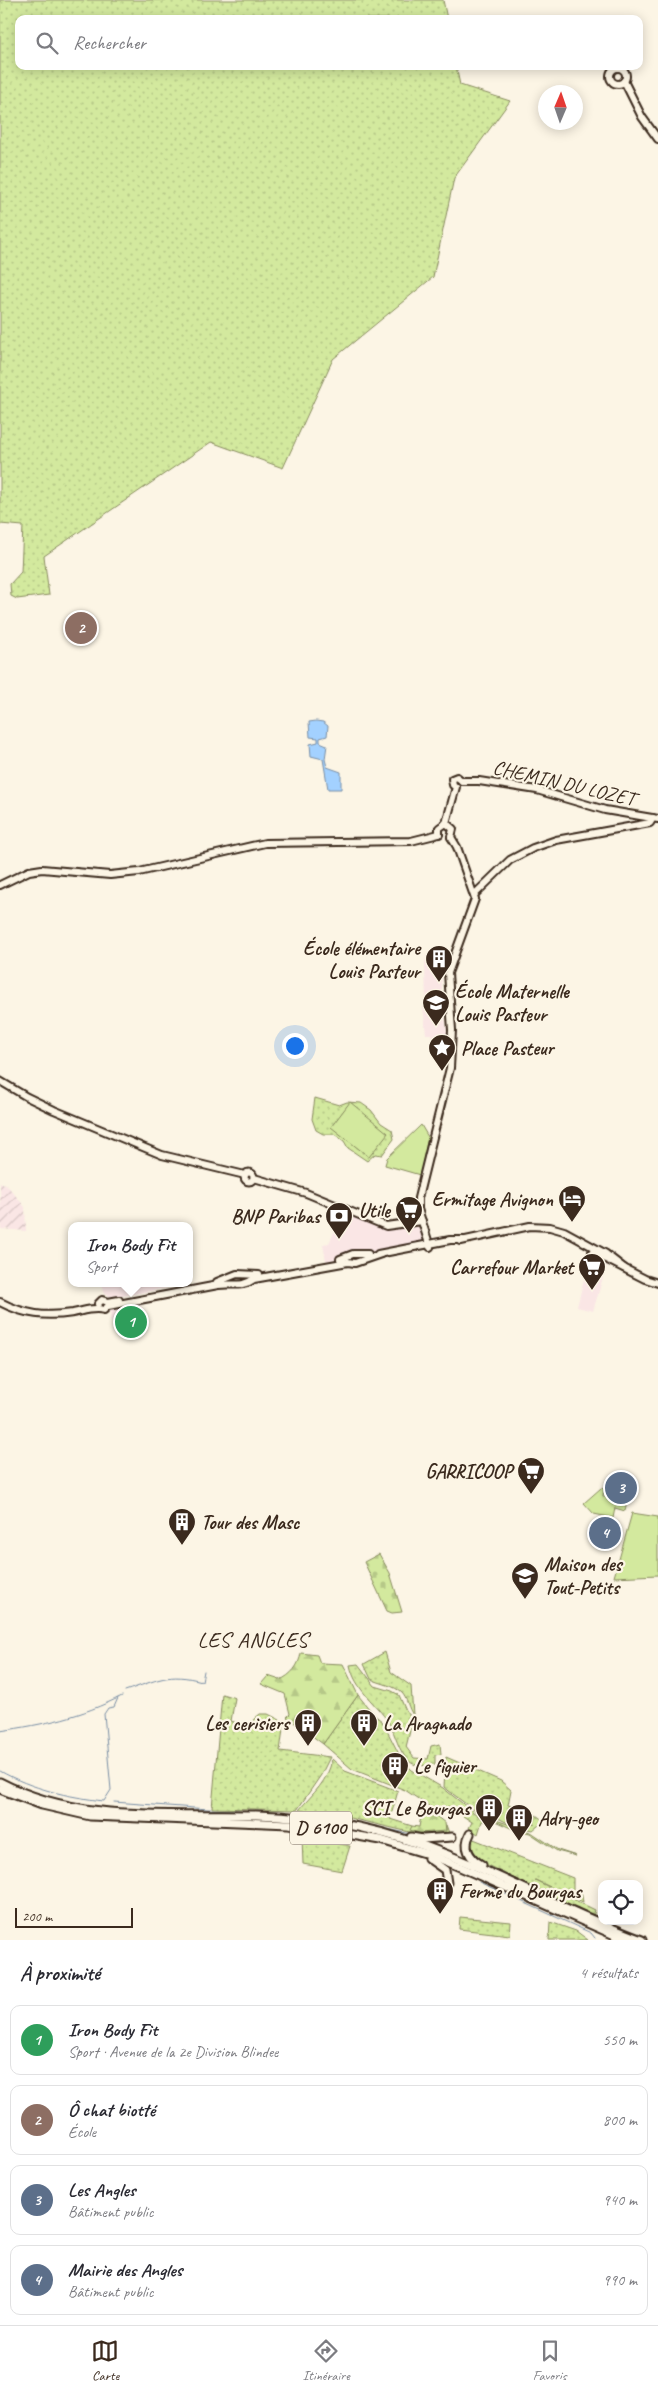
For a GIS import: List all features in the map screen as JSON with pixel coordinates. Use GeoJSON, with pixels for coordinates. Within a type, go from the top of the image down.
{"type":"FeatureCollection","features":[{"type":"Feature","properties":{"kind":"main road","name":"D 6100"},"geometry":{"type":"LineString","coordinates":[[0,1782],[41,1799],[93,1810],[148,1814],[288,1817],[338,1823],[395,1836],[432,1848],[492,1873],[588,1919],[642,1940]]}},
{"type":"Feature","properties":{"kind":"main road","name":"D 6100"},"geometry":{"type":"LineString","coordinates":[[0,1789],[42,1805],[90,1816],[289,1824],[381,1840],[430,1855],[460,1867],[626,1940]]}},
{"type":"Feature","properties":{"kind":"main road"},"geometry":{"type":"LineString","coordinates":[[470,1834],[466,1843],[468,1852],[492,1873]]}},
{"type":"Feature","properties":{"kind":"main road"},"geometry":{"type":"LineString","coordinates":[[395,1836],[423,1839],[452,1837]]}},
{"type":"Feature","properties":{"kind":"main road"},"geometry":{"type":"LineString","coordinates":[[381,1840],[435,1862],[447,1873],[447,1883]]}},
{"type":"Feature","properties":{"kind":"street"},"geometry":{"type":"LineString","coordinates":[[623,82],[647,125],[658,139]]}},
{"type":"Feature","properties":{"kind":"street","name":"CHEMIN DU LOZET"},"geometry":{"type":"LineString","coordinates":[[446,823],[456,787],[452,783],[454,778],[459,777],[462,781],[479,780],[537,790],[605,810],[656,818]]}},
{"type":"Feature","properties":{"kind":"street"},"geometry":{"type":"LineString","coordinates":[[635,825],[641,816]]}},
{"type":"Feature","properties":{"kind":"street"},"geometry":{"type":"LineString","coordinates":[[475,894],[510,860],[533,848],[556,840],[650,823],[656,818]]}},
{"type":"Feature","properties":{"kind":"street"},"geometry":{"type":"LineString","coordinates":[[430,1246],[418,1209],[418,1198],[450,1068],[452,1030],[448,973],[472,910],[475,894],[451,837],[453,829],[446,823],[439,828],[439,834],[443,838],[451,837]]}},
{"type":"Feature","properties":{"kind":"street"},"geometry":{"type":"LineString","coordinates":[[0,885],[24,874],[42,872],[94,876],[164,867],[265,843],[411,841],[439,834]]}},
{"type":"Feature","properties":{"kind":"street"},"geometry":{"type":"LineString","coordinates":[[0,1081],[54,1110],[162,1155],[245,1175],[250,1172],[254,1178],[306,1193],[386,1226],[422,1221]]}},
{"type":"Feature","properties":{"kind":"street"},"geometry":{"type":"LineString","coordinates":[[233,1281],[245,1285],[251,1278],[350,1259],[355,1263],[358,1258],[391,1252],[396,1253],[544,1226],[564,1231],[609,1256],[624,1268],[645,1279],[658,1283]]}},
{"type":"Feature","properties":{"kind":"street"},"geometry":{"type":"LineString","coordinates":[[0,1298],[26,1310],[46,1313],[99,1306],[105,1310],[108,1304],[233,1281],[244,1273],[251,1278]]}},
{"type":"Feature","properties":{"kind":"street"},"geometry":{"type":"LineString","coordinates":[[0,1302],[24,1312],[38,1315],[99,1306]]}},
{"type":"Feature","properties":{"kind":"shaded area"},"geometry":{"type":"Polygon","coordinates":[[[427,955],[437,958],[442,963],[442,995],[447,1033],[446,1055],[437,1057],[433,1049],[431,1034],[426,1034],[423,1007],[426,1007],[425,963],[427,955]]]}},
{"type":"Feature","properties":{"kind":"shaded area"},"geometry":{"type":"Polygon","coordinates":[[[0,1183],[6,1184],[25,1207],[26,1231],[1,1229],[0,1183]]]}},
{"type":"Feature","properties":{"kind":"shaded area"},"geometry":{"type":"Polygon","coordinates":[[[344,1212],[391,1229],[420,1224],[424,1242],[326,1261],[323,1244],[329,1243],[344,1212]]]}},
{"type":"Feature","properties":{"kind":"shaded area"},"geometry":{"type":"Polygon","coordinates":[[[594,1257],[607,1264],[593,1311],[577,1307],[588,1263],[594,1257]]]}},
{"type":"Feature","properties":{"kind":"shaded area"},"geometry":{"type":"Polygon","coordinates":[[[102,1287],[172,1287],[112,1298],[103,1292],[102,1287]]]}},
{"type":"Feature","properties":{"kind":"shaded area"},"geometry":{"type":"Polygon","coordinates":[[[140,1303],[143,1328],[123,1330],[121,1320],[110,1321],[111,1310],[140,1303]]]}},
{"type":"Feature","properties":{"kind":"green space"},"geometry":{"type":"Polygon","coordinates":[[[0,0],[443,0],[446,15],[15,15],[15,70],[457,70],[460,85],[510,101],[454,178],[433,277],[333,359],[283,468],[211,442],[44,556],[49,595],[17,599],[11,596],[10,584],[21,572],[23,526],[0,524],[0,0]]]}},
{"type":"Feature","properties":{"kind":"green space"},"geometry":{"type":"Polygon","coordinates":[[[315,1098],[339,1105],[347,1102],[361,1103],[371,1110],[381,1123],[392,1130],[394,1139],[382,1155],[375,1154],[367,1161],[348,1148],[344,1141],[334,1134],[323,1134],[316,1130],[312,1119],[315,1098]]]}},
{"type":"Feature","properties":{"kind":"green space"},"geometry":{"type":"Polygon","coordinates":[[[350,1102],[388,1133],[369,1157],[331,1127],[350,1102]]]}},
{"type":"Feature","properties":{"kind":"green space"},"geometry":{"type":"Polygon","coordinates":[[[421,1125],[428,1137],[420,1175],[385,1165],[387,1158],[421,1125]]]}},
{"type":"Feature","properties":{"kind":"green space"},"geometry":{"type":"Polygon","coordinates":[[[601,1488],[604,1489],[603,1496],[613,1499],[614,1495],[623,1497],[626,1507],[625,1511],[615,1508],[613,1518],[594,1514],[584,1503],[601,1488]]]}},
{"type":"Feature","properties":{"kind":"green space"},"geometry":{"type":"Polygon","coordinates":[[[632,1513],[658,1517],[658,1575],[614,1577],[632,1513]]]}},
{"type":"Feature","properties":{"kind":"green space"},"geometry":{"type":"Polygon","coordinates":[[[379,1554],[390,1573],[402,1612],[392,1613],[387,1611],[364,1562],[379,1554]]]}},
{"type":"Feature","properties":{"kind":"green space"},"geometry":{"type":"Polygon","coordinates":[[[385,1652],[391,1672],[411,1686],[413,1715],[402,1693],[391,1686],[371,1679],[364,1664],[385,1652]]]}},
{"type":"Feature","properties":{"kind":"green space"},"geometry":{"type":"Polygon","coordinates":[[[301,1653],[317,1655],[320,1663],[343,1664],[358,1695],[323,1744],[287,1717],[290,1714],[285,1694],[261,1684],[268,1676],[280,1680],[288,1675],[294,1670],[301,1653]]]}},
{"type":"Feature","properties":{"kind":"green space"},"geometry":{"type":"Polygon","coordinates":[[[358,1664],[375,1686],[399,1695],[406,1711],[413,1719],[406,1747],[414,1758],[428,1759],[431,1746],[440,1744],[441,1754],[435,1755],[435,1764],[415,1765],[405,1757],[389,1723],[356,1682],[350,1665],[358,1664]]]}},
{"type":"Feature","properties":{"kind":"green space"},"geometry":{"type":"Polygon","coordinates":[[[222,1694],[235,1698],[231,1721],[251,1727],[254,1719],[260,1714],[268,1714],[284,1722],[280,1751],[330,1757],[321,1775],[297,1810],[212,1808],[222,1694]]]}},
{"type":"Feature","properties":{"kind":"green space"},"geometry":{"type":"Polygon","coordinates":[[[358,1695],[374,1715],[382,1721],[402,1760],[412,1770],[443,1788],[482,1819],[496,1820],[531,1832],[558,1850],[576,1856],[557,1851],[530,1833],[513,1829],[495,1821],[482,1821],[478,1834],[469,1828],[472,1822],[448,1806],[442,1815],[405,1790],[352,1769],[323,1744],[358,1695]]]}},
{"type":"Feature","properties":{"kind":"green space"},"geometry":{"type":"Polygon","coordinates":[[[446,1757],[501,1781],[511,1790],[508,1805],[522,1809],[521,1813],[528,1815],[534,1825],[536,1815],[544,1821],[533,1830],[512,1825],[496,1817],[480,1815],[444,1787],[446,1757]]]}},
{"type":"Feature","properties":{"kind":"green space"},"geometry":{"type":"Polygon","coordinates":[[[332,1759],[345,1771],[398,1791],[390,1819],[412,1826],[411,1830],[446,1830],[446,1825],[449,1833],[418,1834],[337,1815],[299,1810],[323,1781],[332,1759]]]}},
{"type":"Feature","properties":{"kind":"green space"},"geometry":{"type":"Polygon","coordinates":[[[423,1806],[445,1823],[446,1831],[419,1833],[410,1830],[412,1826],[419,1827],[423,1806]]]}},
{"type":"Feature","properties":{"kind":"green space"},"geometry":{"type":"Polygon","coordinates":[[[302,1837],[350,1846],[342,1871],[303,1864],[302,1837]]]}},
{"type":"Feature","properties":{"kind":"green space"},"geometry":{"type":"Polygon","coordinates":[[[471,1838],[573,1878],[573,1890],[581,1891],[583,1902],[535,1880],[595,1910],[593,1917],[485,1864],[475,1857],[469,1846],[471,1838]]]}},
{"type":"Feature","properties":{"kind":"green space"},"geometry":{"type":"Polygon","coordinates":[[[460,1917],[511,1922],[510,1935],[459,1929],[460,1917]]]}},
{"type":"Feature","properties":{"kind":"green space"},"geometry":{"type":"Polygon","coordinates":[[[550,1922],[576,1931],[588,1940],[549,1940],[550,1922]]]}},
{"type":"Feature","properties":{"kind":"water"},"geometry":{"type":"Polygon","coordinates":[[[309,722],[323,722],[328,726],[327,736],[320,738],[320,742],[327,745],[325,759],[327,767],[341,772],[341,789],[328,789],[323,759],[311,756],[310,744],[318,742],[318,738],[310,737],[309,722]]]}},
{"type":"Feature","properties":{"kind":"waterway"},"geometry":{"type":"LineString","coordinates":[[125,1691],[163,1678],[180,1677],[202,1681],[204,1671]]}},
{"type":"Feature","properties":{"kind":"waterway"},"geometry":{"type":"LineString","coordinates":[[0,1731],[62,1719],[122,1696]]}},
{"type":"Feature","properties":{"kind":"waterway"},"geometry":{"type":"LineString","coordinates":[[0,1771],[25,1783],[50,1791],[104,1801],[111,1790],[104,1714],[108,1708],[114,1707],[118,1698]]}},
{"type":"Feature","properties":{"kind":"waterway"},"geometry":{"type":"LineString","coordinates":[[114,1802],[316,1814],[411,1834]]}},
{"type":"Feature","properties":{"kind":"waterway"},"geometry":{"type":"LineString","coordinates":[[479,1882],[591,1933],[595,1938]]}},
{"type":"Feature","properties":{"kind":"place","name":"Ô chat biotté"},"geometry":{"type":"Point","coordinates":[81,628]}},
{"type":"Feature","properties":{"kind":"place","name":"École élémentaire Louis Pasteur"},"geometry":{"type":"Point","coordinates":[439,983]}},
{"type":"Feature","properties":{"kind":"place","name":"École Maternelle Louis Pasteur"},"geometry":{"type":"Point","coordinates":[436,1027]}},
{"type":"Feature","properties":{"kind":"place","name":"Place Pasteur"},"geometry":{"type":"Point","coordinates":[442,1072]}},
{"type":"Feature","properties":{"kind":"place","name":"Ermitage Avignon"},"geometry":{"type":"Point","coordinates":[572,1223]}},
{"type":"Feature","properties":{"kind":"place","name":"Utile"},"geometry":{"type":"Point","coordinates":[409,1234]}},
{"type":"Feature","properties":{"kind":"place","name":"BNP Paribas"},"geometry":{"type":"Point","coordinates":[339,1240]}},
{"type":"Feature","properties":{"kind":"place","name":"Carrefour Market"},"geometry":{"type":"Point","coordinates":[592,1291]}},
{"type":"Feature","properties":{"kind":"place","name":"Iron Body Fit"},"geometry":{"type":"Point","coordinates":[131,1322]}},
{"type":"Feature","properties":{"kind":"place","name":"Les Angles"},"geometry":{"type":"Point","coordinates":[621,1488]}},
{"type":"Feature","properties":{"kind":"place","name":"GARRICOOP"},"geometry":{"type":"Point","coordinates":[531,1495]}},
{"type":"Feature","properties":{"kind":"place","name":"Mairie des Angles"},"geometry":{"type":"Point","coordinates":[605,1533]}},
{"type":"Feature","properties":{"kind":"place","name":"Tour des Masc"},"geometry":{"type":"Point","coordinates":[182,1546]}},
{"type":"Feature","properties":{"kind":"place","name":"Maison des Tout-Petits"},"geometry":{"type":"Point","coordinates":[525,1600]}},
{"type":"Feature","properties":{"kind":"place","name":"Les cerisiers"},"geometry":{"type":"Point","coordinates":[308,1747]}},
{"type":"Feature","properties":{"kind":"place","name":"La Aragnado"},"geometry":{"type":"Point","coordinates":[364,1747]}},
{"type":"Feature","properties":{"kind":"place","name":"Le figuier"},"geometry":{"type":"Point","coordinates":[395,1790]}},
{"type":"Feature","properties":{"kind":"place","name":"SCI Le Bourgas"},"geometry":{"type":"Point","coordinates":[489,1832]}},
{"type":"Feature","properties":{"kind":"place","name":"Adry-geo"},"geometry":{"type":"Point","coordinates":[519,1842]}},
{"type":"Feature","properties":{"kind":"place","name":"Ferme du Bourgas"},"geometry":{"type":"Point","coordinates":[440,1915]}},
{"type":"Feature","properties":{"kind":"district","name":"LES ANGLES"},"geometry":{"type":"Point","coordinates":[253,1640]}}]}
